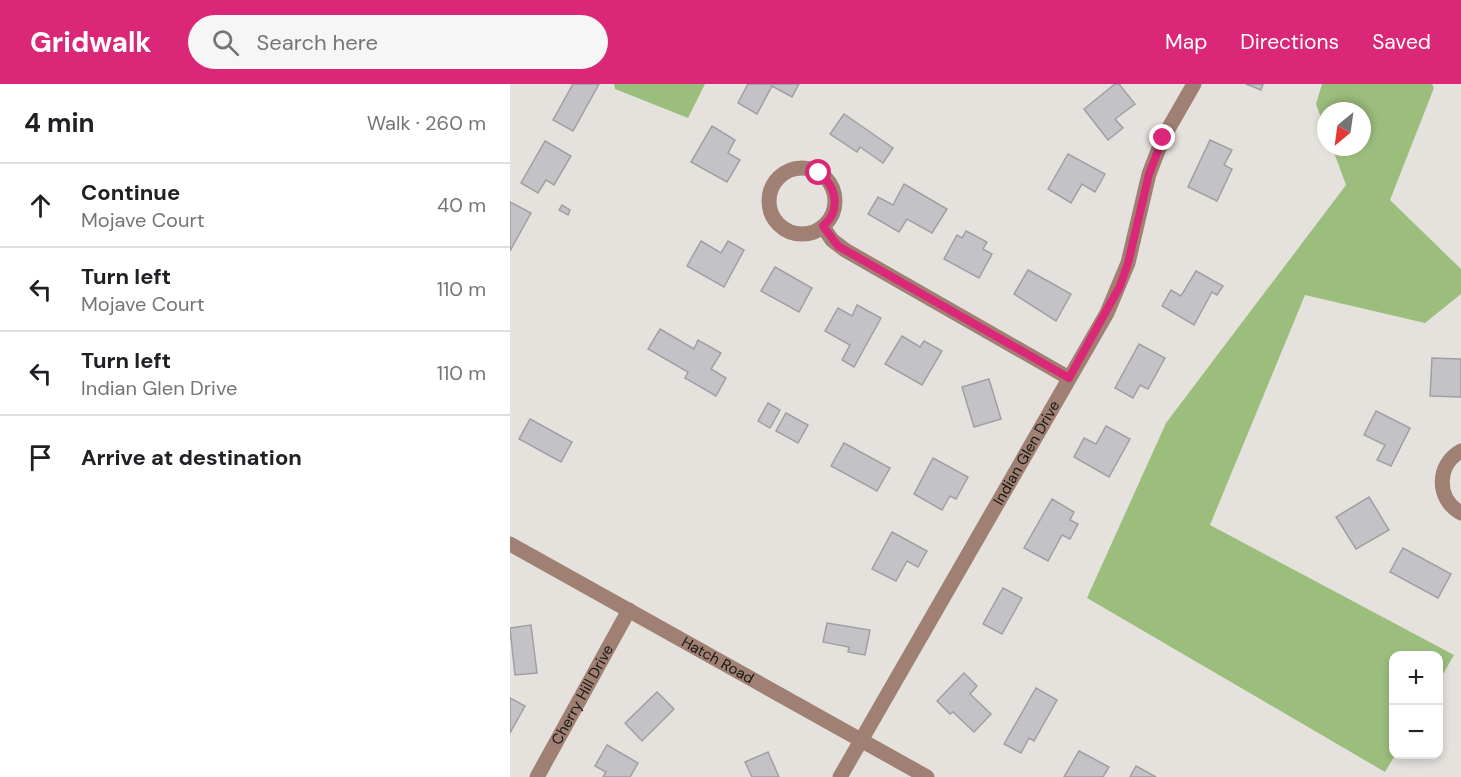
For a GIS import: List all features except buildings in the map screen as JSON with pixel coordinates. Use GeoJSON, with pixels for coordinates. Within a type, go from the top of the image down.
{"type":"FeatureCollection","features":[{"type":"Feature","properties":{"kind":"street","name":"Indian Glen Drive"},"geometry":{"type":"LineString","coordinates":[[840,777],[1120,286],[1128,263],[1149,174],[1163,138],[1194,84]]}},
{"type":"Feature","properties":{"kind":"street"},"geometry":{"type":"LineString","coordinates":[[804,168],[826,178],[831,184],[835,200],[832,216],[823,226],[813,232],[796,233],[776,221],[769,197],[771,189],[780,176],[804,168]]}},
{"type":"Feature","properties":{"kind":"street"},"geometry":{"type":"LineString","coordinates":[[823,226],[832,240],[845,250],[1069,378]]}},
{"type":"Feature","properties":{"kind":"street"},"geometry":{"type":"LineString","coordinates":[[1461,451],[1449,461],[1442,478],[1444,496],[1461,513]]}},
{"type":"Feature","properties":{"kind":"street","name":"Hatch Road"},"geometry":{"type":"LineString","coordinates":[[510,544],[927,777]]}},
{"type":"Feature","properties":{"kind":"street","name":"Cherry Hill Drive"},"geometry":{"type":"LineString","coordinates":[[537,777],[629,610]]}},
{"type":"Feature","properties":{"kind":"green space"},"geometry":{"type":"Polygon","coordinates":[[[614,84],[705,84],[688,118],[615,89],[614,84]]]}},
{"type":"Feature","properties":{"kind":"green space"},"geometry":{"type":"Polygon","coordinates":[[[1322,84],[1432,84],[1434,88],[1390,200],[1461,269],[1461,294],[1425,323],[1305,295],[1210,525],[1454,655],[1443,674],[1443,651],[1389,651],[1389,759],[1393,759],[1385,772],[1087,598],[1166,423],[1346,185],[1335,156],[1371,156],[1371,102],[1317,102],[1317,107],[1316,104],[1322,84]]]}},
{"type":"Feature","properties":{"kind":"route"},"geometry":{"type":"LineString","coordinates":[[819,173],[831,184],[834,192],[832,216],[823,226],[838,246],[1069,378],[1120,286],[1136,234],[1149,174],[1163,138]]}}]}
